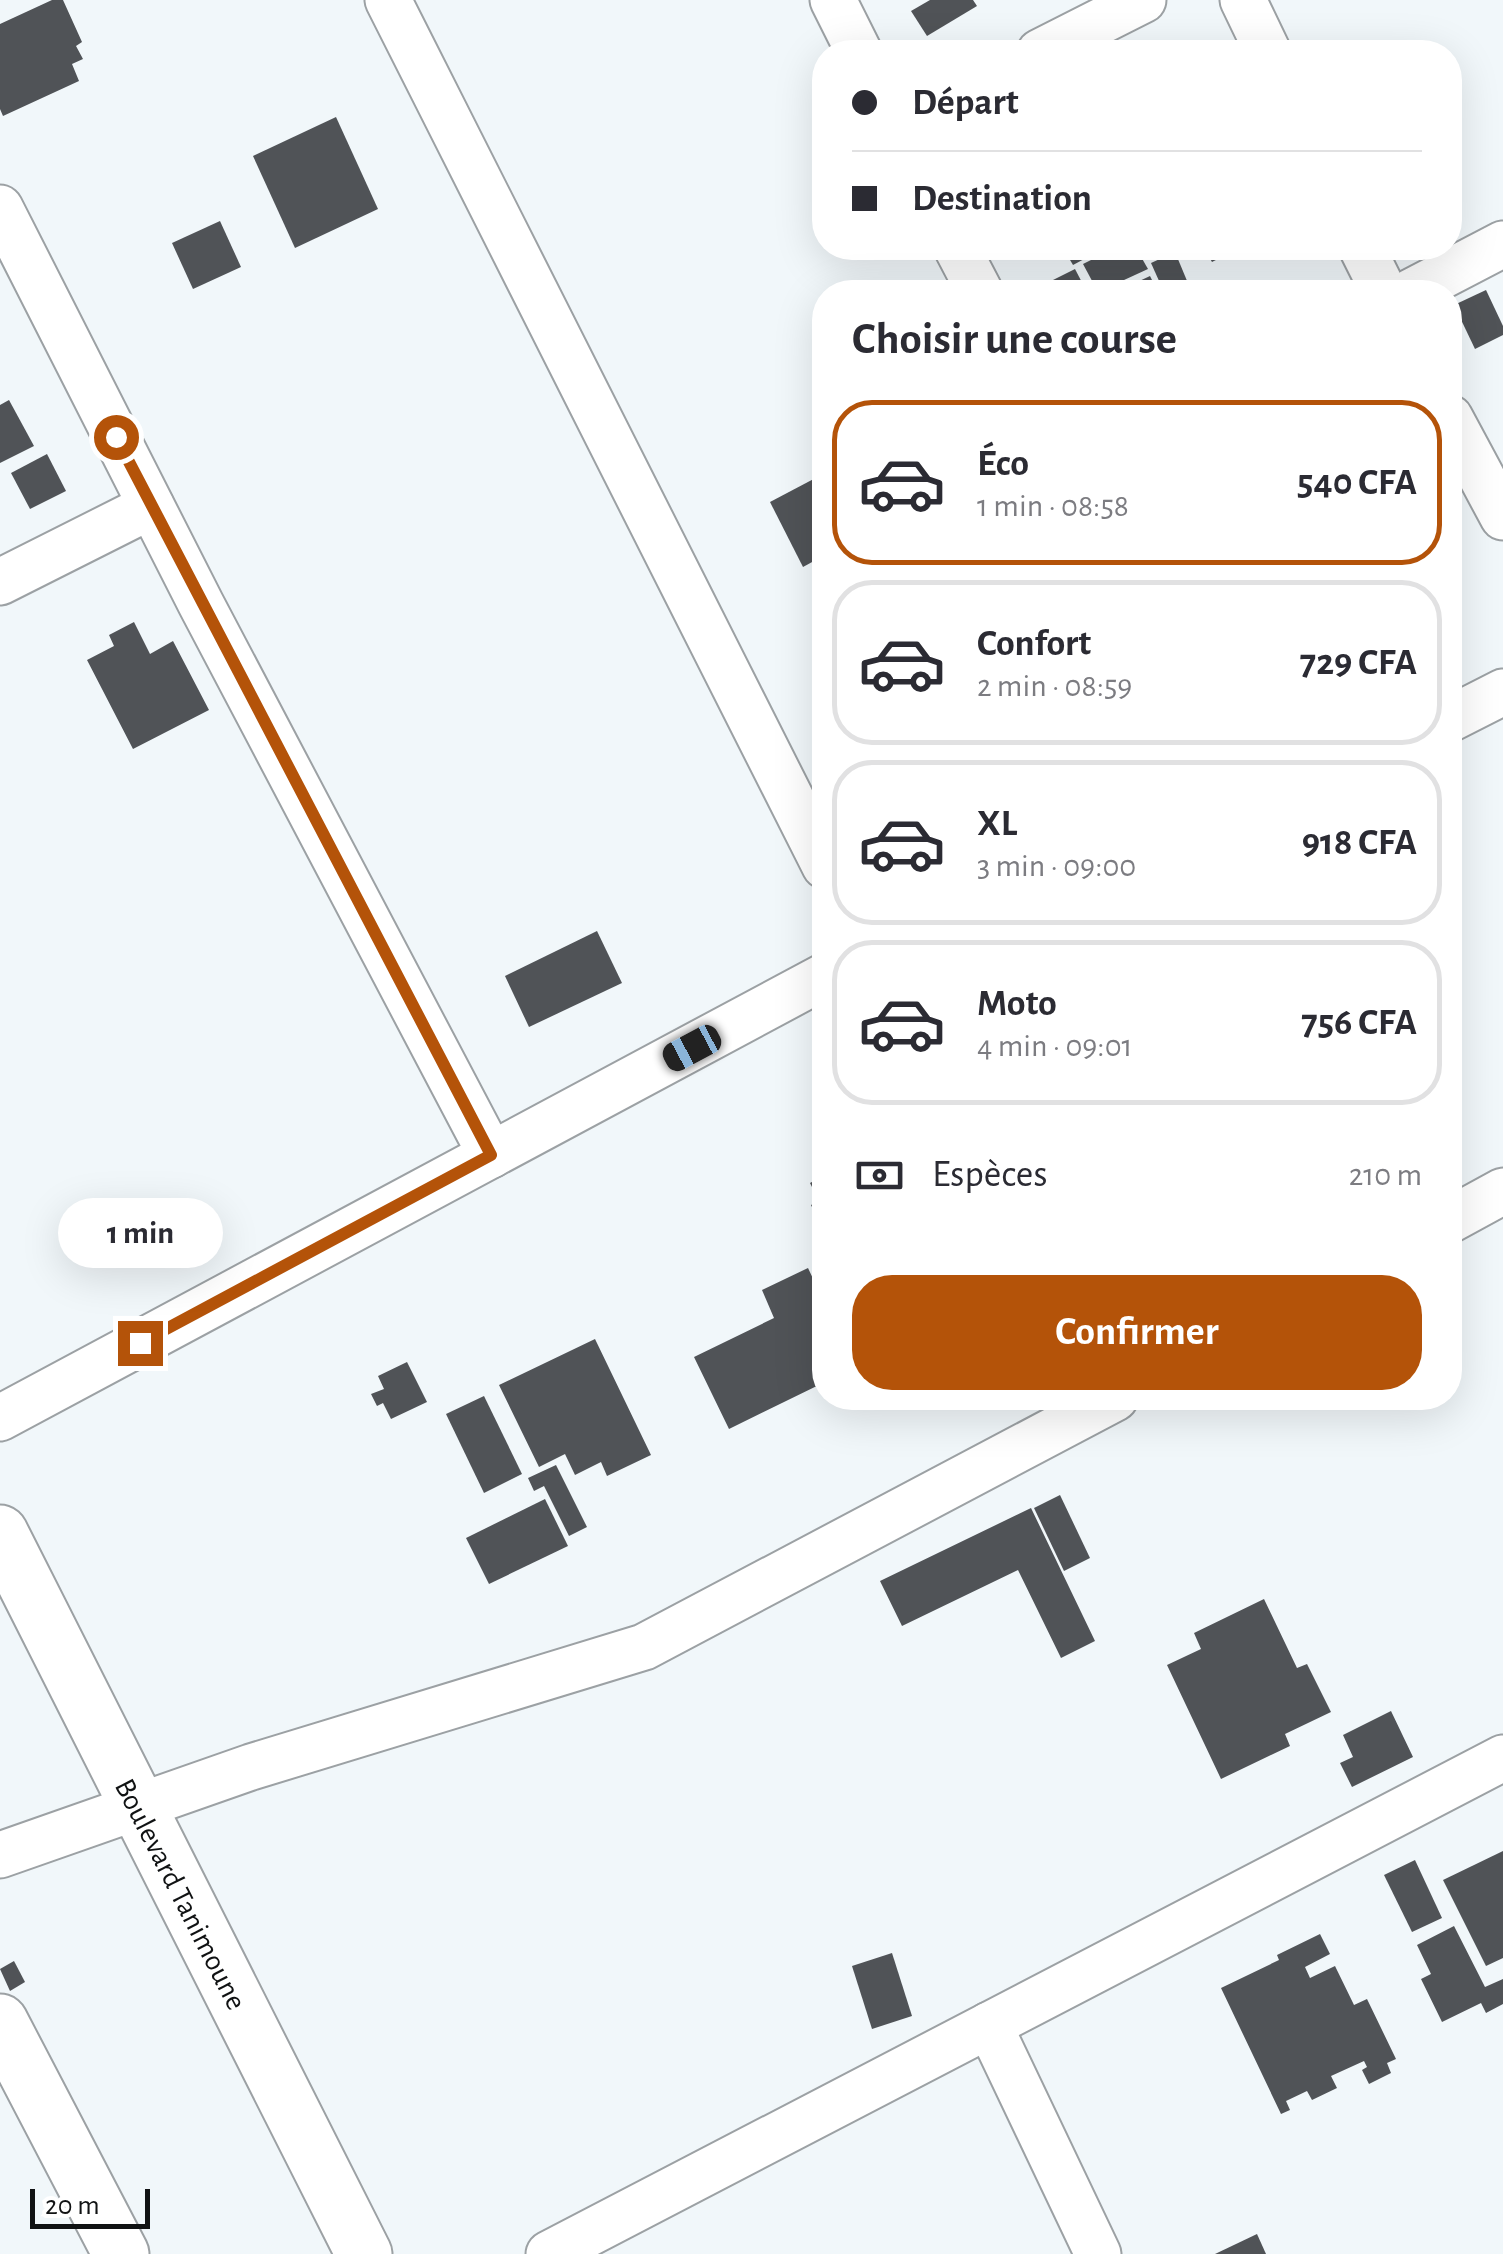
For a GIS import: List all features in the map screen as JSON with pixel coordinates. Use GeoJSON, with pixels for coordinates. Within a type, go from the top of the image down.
{"type":"FeatureCollection","features":[{"type":"Feature","properties":{"kind":"main road","name":"Boulevard Tanimoune"},"geometry":{"type":"LineString","coordinates":[[0,1533],[364,2254]]}},
{"type":"Feature","properties":{"kind":"main road"},"geometry":{"type":"LineString","coordinates":[[0,2022],[121,2254]]}},
{"type":"Feature","properties":{"kind":"street"},"geometry":{"type":"LineString","coordinates":[[388,0],[812,840]]}},
{"type":"Feature","properties":{"kind":"street"},"geometry":{"type":"LineString","coordinates":[[833,0],[853,40]]}},
{"type":"Feature","properties":{"kind":"street"},"geometry":{"type":"LineString","coordinates":[[1064,40],[1142,0]]}},
{"type":"Feature","properties":{"kind":"street"},"geometry":{"type":"LineString","coordinates":[[1243,0],[1262,40]]}},
{"type":"Feature","properties":{"kind":"street"},"geometry":{"type":"LineString","coordinates":[[0,208],[491,1155]]}},
{"type":"Feature","properties":{"kind":"street"},"geometry":{"type":"LineString","coordinates":[[1434,280],[1503,244]]}},
{"type":"Feature","properties":{"kind":"street"},"geometry":{"type":"LineString","coordinates":[[1462,440],[1503,517]]}},
{"type":"Feature","properties":{"kind":"street"},"geometry":{"type":"LineString","coordinates":[[0,582],[152,506]]}},
{"type":"Feature","properties":{"kind":"street"},"geometry":{"type":"LineString","coordinates":[[1462,713],[1503,692]]}},
{"type":"Feature","properties":{"kind":"street"},"geometry":{"type":"LineString","coordinates":[[0,1418],[812,983]]}},
{"type":"Feature","properties":{"kind":"street"},"geometry":{"type":"LineString","coordinates":[[1462,1210],[1503,1191]]}},
{"type":"Feature","properties":{"kind":"street"},"geometry":{"type":"LineString","coordinates":[[0,1855],[251,1767],[644,1647],[1082,1410]]}},
{"type":"Feature","properties":{"kind":"street"},"geometry":{"type":"LineString","coordinates":[[549,2254],[1503,1758]]}},
{"type":"Feature","properties":{"kind":"street"},"geometry":{"type":"LineString","coordinates":[[989,2025],[1098,2254]]}},
{"type":"Feature","properties":{"kind":"building"},"geometry":{"type":"Polygon","coordinates":[[[52,0],[63,0],[82,42],[76,46],[83,59],[72,64],[79,81],[3,116],[0,24],[52,0]]]}},
{"type":"Feature","properties":{"kind":"building"},"geometry":{"type":"Polygon","coordinates":[[[930,0],[973,0],[977,6],[927,36],[911,11],[930,0]]]}},
{"type":"Feature","properties":{"kind":"building"},"geometry":{"type":"Polygon","coordinates":[[[336,117],[378,209],[295,248],[253,156],[336,117]]]}},
{"type":"Feature","properties":{"kind":"building"},"geometry":{"type":"Polygon","coordinates":[[[220,221],[241,267],[193,289],[172,243],[220,221]]]}},
{"type":"Feature","properties":{"kind":"building"},"geometry":{"type":"Polygon","coordinates":[[[1091,260],[1143,260],[1148,269],[1124,280],[1092,280],[1083,264],[1091,260]]]}},
{"type":"Feature","properties":{"kind":"building"},"geometry":{"type":"Polygon","coordinates":[[[1178,260],[1187,280],[1159,280],[1151,263],[1178,260]]]}},
{"type":"Feature","properties":{"kind":"building"},"geometry":{"type":"Polygon","coordinates":[[[1075,269],[1081,280],[1053,280],[1075,269]]]}},
{"type":"Feature","properties":{"kind":"building"},"geometry":{"type":"Polygon","coordinates":[[[1486,290],[1503,326],[1503,335],[1475,349],[1462,322],[1462,301],[1486,290]]]}},
{"type":"Feature","properties":{"kind":"building"},"geometry":{"type":"Polygon","coordinates":[[[9,400],[34,446],[0,463],[0,405],[9,400]]]}},
{"type":"Feature","properties":{"kind":"building"},"geometry":{"type":"Polygon","coordinates":[[[47,454],[66,491],[30,509],[11,473],[47,454]]]}},
{"type":"Feature","properties":{"kind":"building"},"geometry":{"type":"Polygon","coordinates":[[[812,480],[812,562],[803,567],[770,502],[812,480]]]}},
{"type":"Feature","properties":{"kind":"building"},"geometry":{"type":"Polygon","coordinates":[[[134,622],[150,654],[173,641],[209,710],[133,749],[87,660],[114,646],[109,635],[134,622]]]}},
{"type":"Feature","properties":{"kind":"building"},"geometry":{"type":"Polygon","coordinates":[[[597,931],[622,983],[529,1027],[505,976],[597,931]]]}},
{"type":"Feature","properties":{"kind":"building"},"geometry":{"type":"Polygon","coordinates":[[[808,1268],[812,1276],[812,1388],[729,1429],[694,1357],[774,1318],[762,1290],[808,1268]]]}},
{"type":"Feature","properties":{"kind":"building"},"geometry":{"type":"Polygon","coordinates":[[[595,1339],[651,1455],[607,1476],[601,1462],[575,1475],[565,1454],[539,1467],[499,1385],[595,1339]]]}},
{"type":"Feature","properties":{"kind":"building"},"geometry":{"type":"Polygon","coordinates":[[[407,1362],[427,1402],[391,1419],[383,1403],[377,1406],[371,1394],[384,1389],[378,1376],[407,1362]]]}},
{"type":"Feature","properties":{"kind":"building"},"geometry":{"type":"Polygon","coordinates":[[[484,1396],[522,1474],[484,1493],[446,1414],[484,1396]]]}},
{"type":"Feature","properties":{"kind":"building"},"geometry":{"type":"Polygon","coordinates":[[[556,1465],[587,1527],[569,1536],[544,1486],[534,1491],[528,1478],[556,1465]]]}},
{"type":"Feature","properties":{"kind":"building"},"geometry":{"type":"Polygon","coordinates":[[[1060,1495],[1090,1558],[1064,1571],[1034,1508],[1060,1495]]]}},
{"type":"Feature","properties":{"kind":"building"},"geometry":{"type":"Polygon","coordinates":[[[545,1499],[568,1546],[489,1584],[466,1538],[545,1499]]]}},
{"type":"Feature","properties":{"kind":"building"},"geometry":{"type":"Polygon","coordinates":[[[1031,1508],[1095,1641],[1061,1658],[1018,1570],[902,1626],[880,1581],[1031,1508]]]}},
{"type":"Feature","properties":{"kind":"building"},"geometry":{"type":"Polygon","coordinates":[[[1264,1599],[1297,1668],[1307,1664],[1331,1712],[1285,1734],[1290,1746],[1221,1779],[1167,1665],[1201,1649],[1194,1633],[1264,1599]]]}},
{"type":"Feature","properties":{"kind":"building"},"geometry":{"type":"Polygon","coordinates":[[[1391,1711],[1413,1757],[1352,1787],[1340,1763],[1353,1757],[1343,1735],[1391,1711]]]}},
{"type":"Feature","properties":{"kind":"building"},"geometry":{"type":"Polygon","coordinates":[[[1503,1851],[1503,1958],[1486,1966],[1443,1880],[1503,1851]]]}},
{"type":"Feature","properties":{"kind":"building"},"geometry":{"type":"Polygon","coordinates":[[[1415,1860],[1442,1918],[1412,1932],[1384,1875],[1415,1860]]]}},
{"type":"Feature","properties":{"kind":"building"},"geometry":{"type":"Polygon","coordinates":[[[1454,1926],[1485,1987],[1503,1979],[1503,2004],[1486,2013],[1481,2003],[1442,2022],[1421,1979],[1431,1974],[1417,1945],[1454,1926]]]}},
{"type":"Feature","properties":{"kind":"building"},"geometry":{"type":"Polygon","coordinates":[[[1320,1934],[1330,1954],[1305,1967],[1310,1978],[1335,1966],[1354,2005],[1367,1999],[1396,2059],[1387,2063],[1391,2073],[1369,2084],[1362,2070],[1367,2067],[1364,2061],[1331,2076],[1337,2088],[1312,2100],[1307,2091],[1286,2101],[1290,2110],[1281,2114],[1221,1988],[1279,1960],[1277,1955],[1320,1934]]]}},
{"type":"Feature","properties":{"kind":"building"},"geometry":{"type":"Polygon","coordinates":[[[892,1953],[912,2016],[872,2029],[852,1966],[892,1953]]]}},
{"type":"Feature","properties":{"kind":"building"},"geometry":{"type":"Polygon","coordinates":[[[14,1961],[25,1982],[10,1991],[0,1969],[14,1961]]]}},
{"type":"Feature","properties":{"kind":"building"},"geometry":{"type":"Polygon","coordinates":[[[1257,2234],[1266,2254],[1215,2254],[1257,2234]]]}},
{"type":"Feature","properties":{"kind":"route"},"geometry":{"type":"LineString","coordinates":[[116,437],[491,1155],[140,1343]]}}]}
